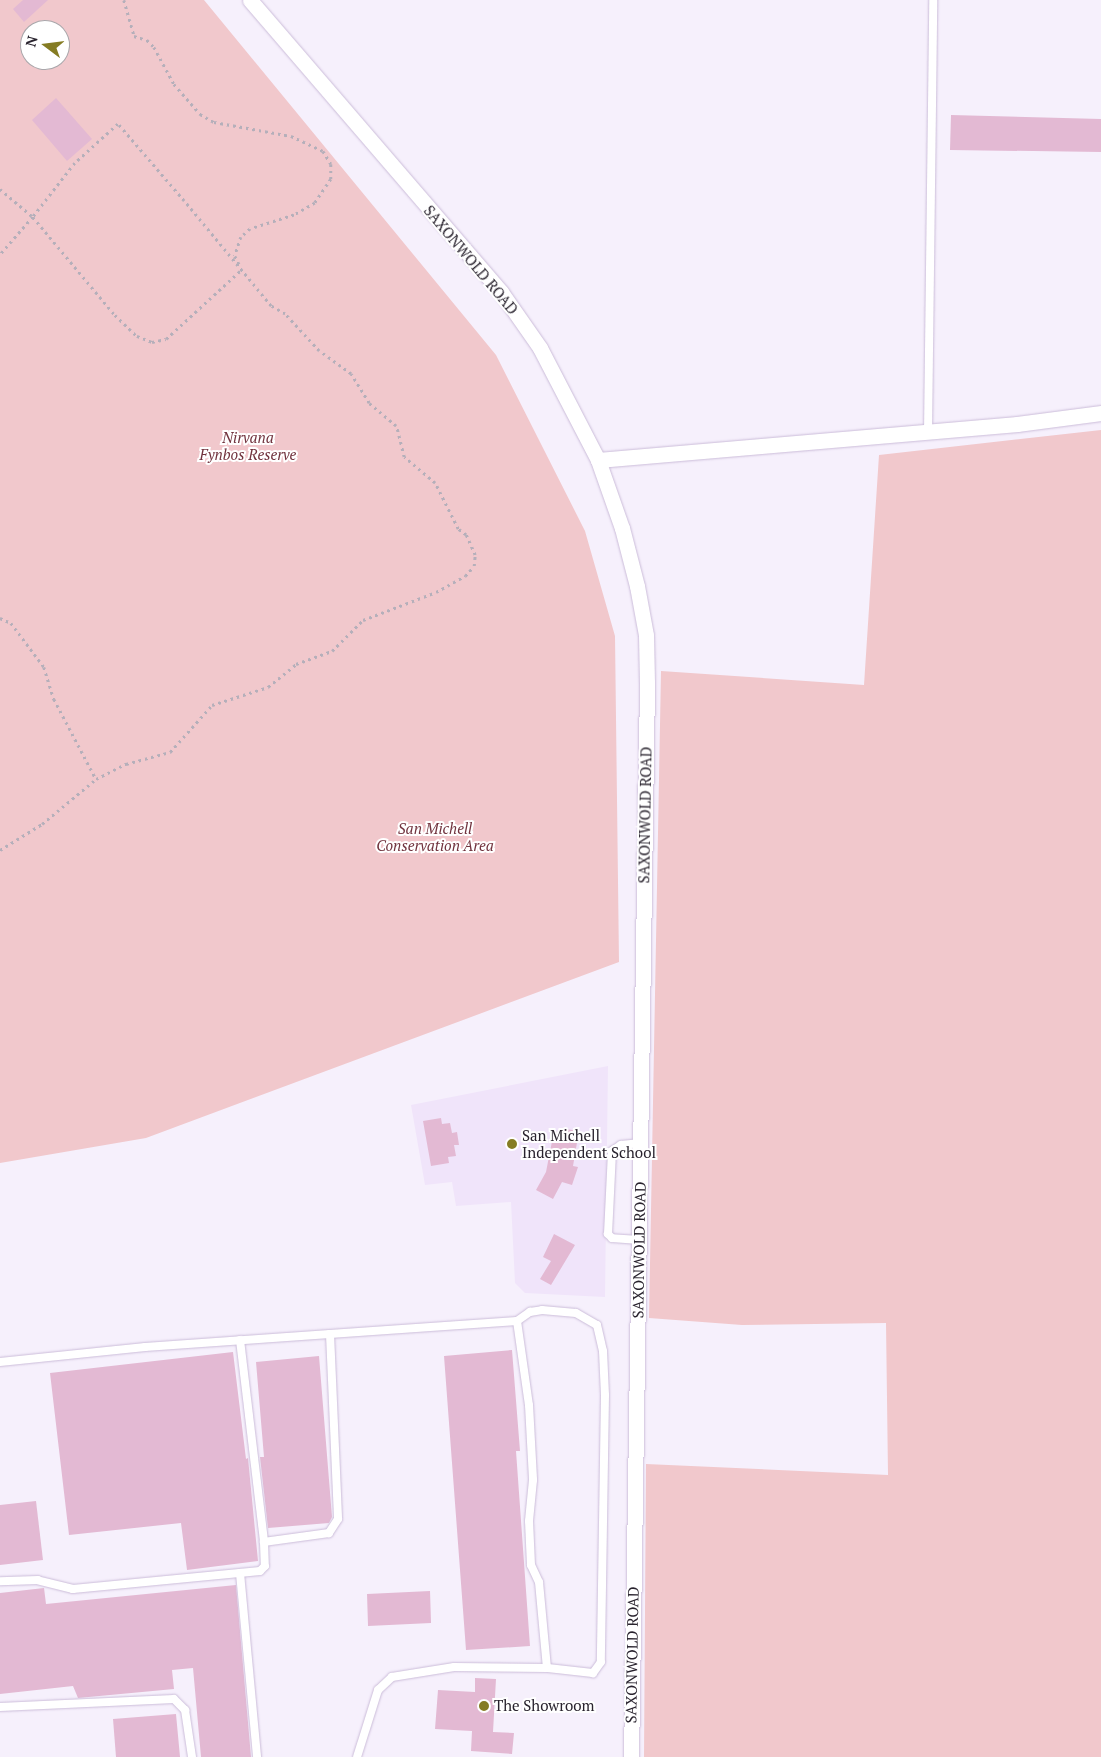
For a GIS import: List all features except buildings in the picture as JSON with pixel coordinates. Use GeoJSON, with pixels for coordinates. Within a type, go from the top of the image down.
{"type":"FeatureCollection","features":[{"type":"Feature","properties":{"kind":"street","name":"SAXONWOLD ROAD"},"geometry":{"type":"LineString","coordinates":[[250,0],[501,292],[540,348],[598,460],[624,538],[646,635],[641,1143],[630,1757]]}},
{"type":"Feature","properties":{"kind":"street"},"geometry":{"type":"LineString","coordinates":[[598,460],[928,432],[1101,413]]}},
{"type":"Feature","properties":{"kind":"lane"},"geometry":{"type":"LineString","coordinates":[[928,432],[932,0]]}},
{"type":"Feature","properties":{"kind":"lane"},"geometry":{"type":"LineString","coordinates":[[639,1240],[612,1238],[608,1234],[612,1151],[620,1145],[641,1143]]}},
{"type":"Feature","properties":{"kind":"lane"},"geometry":{"type":"LineString","coordinates":[[0,1362],[240,1340],[516,1322],[530,1312],[542,1310],[584,1316],[597,1325],[602,1351],[605,1395],[601,1662],[593,1673],[547,1668],[454,1667],[392,1677],[378,1690],[357,1757]]}},
{"type":"Feature","properties":{"kind":"lane"},"geometry":{"type":"LineString","coordinates":[[516,1322],[529,1405],[533,1480],[529,1521],[532,1565],[539,1582],[547,1668]]}},
{"type":"Feature","properties":{"kind":"lane"},"geometry":{"type":"LineString","coordinates":[[264,1542],[329,1533],[338,1519],[330,1334]]}},
{"type":"Feature","properties":{"kind":"lane"},"geometry":{"type":"LineString","coordinates":[[0,1581],[38,1580],[73,1589],[240,1574],[263,1569],[264,1542],[240,1340]]}},
{"type":"Feature","properties":{"kind":"lane"},"geometry":{"type":"LineString","coordinates":[[240,1574],[257,1757]]}},
{"type":"Feature","properties":{"kind":"lane"},"geometry":{"type":"LineString","coordinates":[[0,1707],[174,1699],[185,1710],[192,1757]]}},
{"type":"Feature","properties":{"kind":"path"},"geometry":{"type":"LineString","coordinates":[[124,0],[134,36],[147,40],[154,47],[174,84],[200,114],[214,122],[291,136],[322,152],[331,164],[331,179],[315,203],[294,215],[250,229],[241,237],[235,256],[241,270]]}},
{"type":"Feature","properties":{"kind":"path"},"geometry":{"type":"LineString","coordinates":[[0,255],[33,217],[75,163],[118,124],[271,306],[285,314],[319,351],[351,374],[369,403],[396,426],[404,457],[434,483],[458,529],[466,535],[475,555],[474,566],[465,576],[436,592],[363,620],[332,651],[296,664],[268,687],[212,705],[170,752],[126,764],[96,779],[42,824],[0,850]]}},
{"type":"Feature","properties":{"kind":"path"},"geometry":{"type":"LineString","coordinates":[[0,189],[33,217],[115,315],[137,336],[152,342],[166,339],[241,270]]}},
{"type":"Feature","properties":{"kind":"path"},"geometry":{"type":"LineString","coordinates":[[0,618],[11,624],[44,667],[54,700],[96,779]]}},
{"type":"Feature","properties":{"kind":"shaded area","name":"San Michell Independent School"},"geometry":{"type":"Polygon","coordinates":[[[608,1066],[605,1297],[525,1293],[515,1283],[511,1202],[456,1206],[452,1182],[425,1185],[411,1105],[608,1066]]]}},
{"type":"Feature","properties":{"kind":"green space"},"geometry":{"type":"Polygon","coordinates":[[[0,0],[204,0],[496,355],[585,531],[615,636],[619,962],[146,1138],[0,1163],[0,0]]]}},
{"type":"Feature","properties":{"kind":"green space"},"geometry":{"type":"Polygon","coordinates":[[[1101,430],[1101,1757],[644,1757],[646,1464],[888,1475],[886,1323],[742,1325],[649,1318],[661,671],[864,685],[879,455],[1101,430]]]}},
{"type":"Feature","properties":{"kind":"place","name":"San Michell Independent School"},"geometry":{"type":"Point","coordinates":[512,1144]}},
{"type":"Feature","properties":{"kind":"place","name":"The Showroom"},"geometry":{"type":"Point","coordinates":[484,1706]}},
{"type":"Feature","properties":{"kind":"park label","name":"Nirvana Fynbos Reserve"},"geometry":{"type":"Point","coordinates":[248,446]}},
{"type":"Feature","properties":{"kind":"park label","name":"San Michell Conservation Area"},"geometry":{"type":"Point","coordinates":[435,836]}}]}
